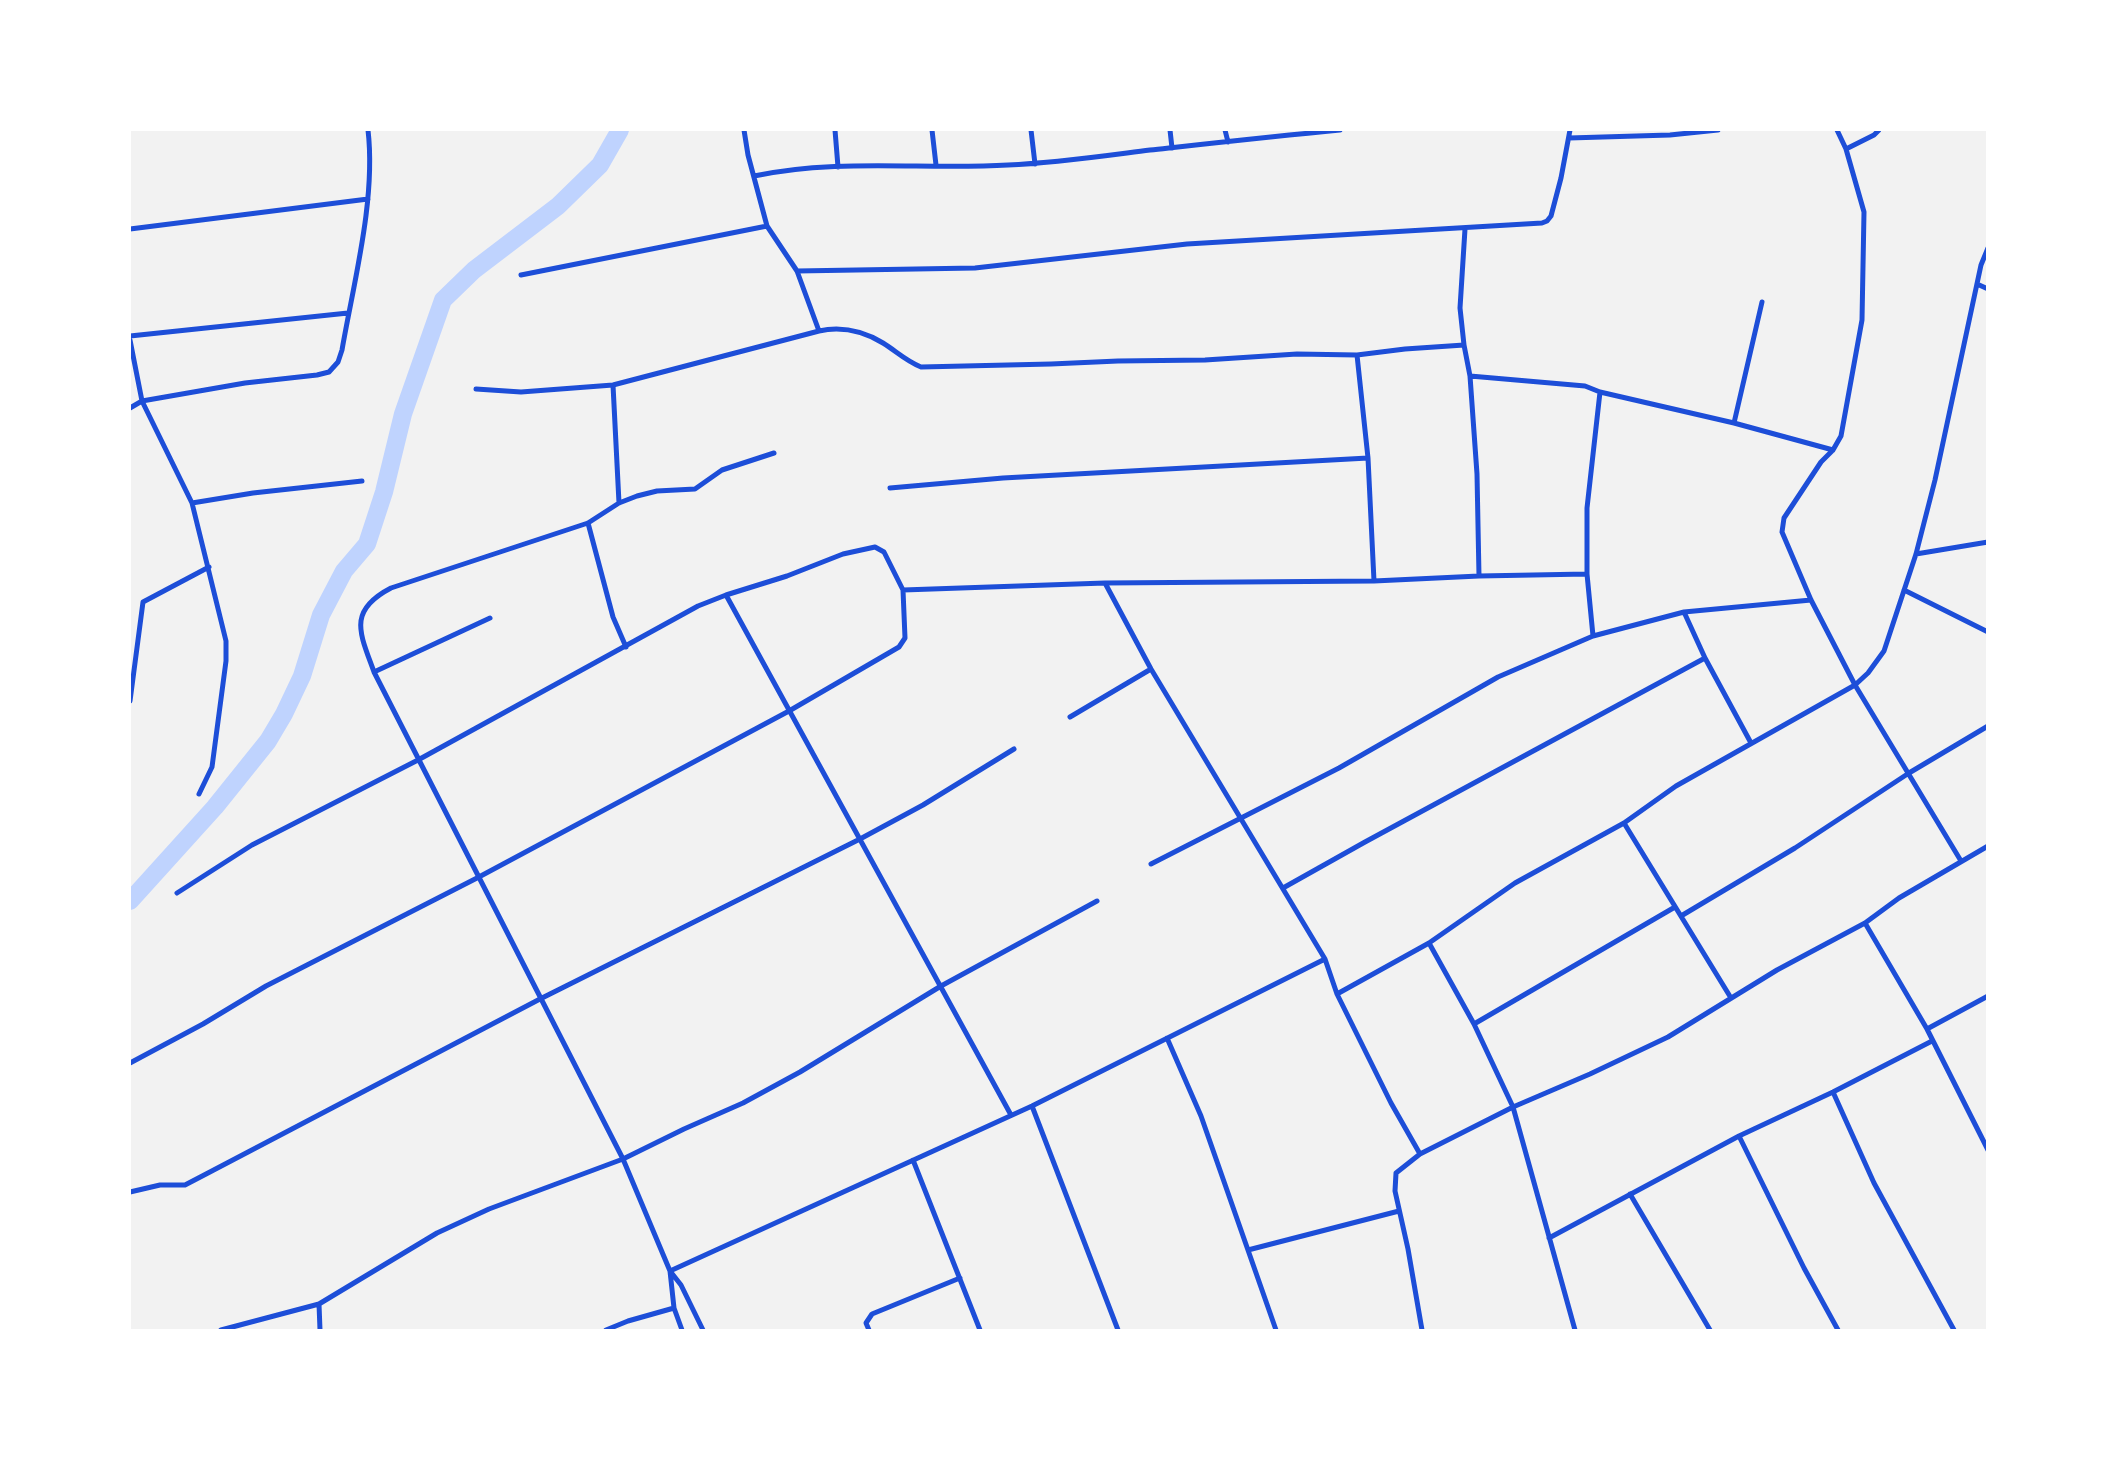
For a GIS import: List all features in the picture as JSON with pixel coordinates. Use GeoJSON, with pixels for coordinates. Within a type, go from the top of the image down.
{"type":"FeatureCollection","features":[{"type":"Feature","properties":{"kind":"street"},"geometry":{"type":"LineString","coordinates":[[130,408],[142,401],[330,372],[338,362],[342,350],[368,199],[368,130]]}},
{"type":"Feature","properties":{"kind":"street"},"geometry":{"type":"LineString","coordinates":[[744,130],[767,226],[797,271],[819,331]]}},
{"type":"Feature","properties":{"kind":"street"},"geometry":{"type":"LineString","coordinates":[[835,130],[838,167]]}},
{"type":"Feature","properties":{"kind":"street"},"geometry":{"type":"LineString","coordinates":[[932,130],[936,165]]}},
{"type":"Feature","properties":{"kind":"street"},"geometry":{"type":"LineString","coordinates":[[1031,130],[1035,164]]}},
{"type":"Feature","properties":{"kind":"street"},"geometry":{"type":"LineString","coordinates":[[1170,130],[1172,148]]}},
{"type":"Feature","properties":{"kind":"street"},"geometry":{"type":"LineString","coordinates":[[1226,130],[1228,142]]}},
{"type":"Feature","properties":{"kind":"street"},"geometry":{"type":"LineString","coordinates":[[754,176],[790,170],[838,167],[1035,164],[1340,130]]}},
{"type":"Feature","properties":{"kind":"street"},"geometry":{"type":"LineString","coordinates":[[797,271],[975,268],[1187,244],[1542,223],[1548,221],[1551,216],[1570,130]]}},
{"type":"Feature","properties":{"kind":"street"},"geometry":{"type":"LineString","coordinates":[[1569,138],[1670,135],[1718,130]]}},
{"type":"Feature","properties":{"kind":"street"},"geometry":{"type":"LineString","coordinates":[[1837,130],[1846,149],[1864,212],[1862,320],[1840,436],[1833,450],[1821,462],[1784,518],[1782,532],[1811,600],[1855,685],[1961,861]]}},
{"type":"Feature","properties":{"kind":"street"},"geometry":{"type":"LineString","coordinates":[[1846,149],[1879,130]]}},
{"type":"Feature","properties":{"kind":"street"},"geometry":{"type":"LineString","coordinates":[[130,229],[368,199]]}},
{"type":"Feature","properties":{"kind":"street"},"geometry":{"type":"LineString","coordinates":[[521,275],[767,226]]}},
{"type":"Feature","properties":{"kind":"street"},"geometry":{"type":"LineString","coordinates":[[1465,229],[1460,308],[1470,376],[1477,474],[1479,576]]}},
{"type":"Feature","properties":{"kind":"street"},"geometry":{"type":"LineString","coordinates":[[1337,994],[1429,943],[1515,883],[1624,822],[1676,786],[1855,685],[1868,673],[1884,651],[1916,554],[1987,248]]}},
{"type":"Feature","properties":{"kind":"street"},"geometry":{"type":"LineString","coordinates":[[1977,284],[1987,289]]}},
{"type":"Feature","properties":{"kind":"street"},"geometry":{"type":"LineString","coordinates":[[1734,423],[1762,302]]}},
{"type":"Feature","properties":{"kind":"street"},"geometry":{"type":"LineString","coordinates":[[200,794],[212,767],[226,661],[226,641],[192,503],[142,401],[130,338],[348,313]]}},
{"type":"Feature","properties":{"kind":"street"},"geometry":{"type":"LineString","coordinates":[[477,389],[521,392],[613,385],[833,328],[850,329],[883,343],[908,362],[921,367],[1118,360],[1205,360],[1297,354],[1357,355],[1464,345]]}},
{"type":"Feature","properties":{"kind":"street"},"geometry":{"type":"LineString","coordinates":[[1357,355],[1368,458],[1374,581]]}},
{"type":"Feature","properties":{"kind":"street"},"geometry":{"type":"LineString","coordinates":[[1470,376],[1573,384],[1833,450]]}},
{"type":"Feature","properties":{"kind":"street"},"geometry":{"type":"LineString","coordinates":[[613,385],[619,503]]}},
{"type":"Feature","properties":{"kind":"street"},"geometry":{"type":"LineString","coordinates":[[1593,636],[1587,574],[1587,508],[1600,392]]}},
{"type":"Feature","properties":{"kind":"street"},"geometry":{"type":"LineString","coordinates":[[703,1331],[681,1285],[670,1271],[623,1160],[374,672],[360,635],[360,624],[365,607],[374,597],[391,588],[588,523],[619,503],[646,494],[695,489],[722,470],[774,453]]}},
{"type":"Feature","properties":{"kind":"street"},"geometry":{"type":"LineString","coordinates":[[890,488],[1016,477],[1368,458]]}},
{"type":"Feature","properties":{"kind":"street"},"geometry":{"type":"LineString","coordinates":[[192,503],[362,481]]}},
{"type":"Feature","properties":{"kind":"street"},"geometry":{"type":"LineString","coordinates":[[588,523],[610,604],[626,647]]}},
{"type":"Feature","properties":{"kind":"street"},"geometry":{"type":"LineString","coordinates":[[1916,554],[1987,543]]}},
{"type":"Feature","properties":{"kind":"street"},"geometry":{"type":"LineString","coordinates":[[130,1063],[266,986],[477,878],[789,711],[901,645],[905,638],[903,590],[884,552],[875,547],[828,558],[787,576],[726,595],[680,615],[418,761],[252,845],[177,893]]}},
{"type":"Feature","properties":{"kind":"street"},"geometry":{"type":"LineString","coordinates":[[130,701],[143,602],[209,567]]}},
{"type":"Feature","properties":{"kind":"street"},"geometry":{"type":"LineString","coordinates":[[903,590],[1105,583],[1374,581],[1587,574]]}},
{"type":"Feature","properties":{"kind":"street"},"geometry":{"type":"LineString","coordinates":[[1105,583],[1151,669],[1325,959],[1337,994],[1420,1154]]}},
{"type":"Feature","properties":{"kind":"street"},"geometry":{"type":"LineString","coordinates":[[1904,590],[1987,632]]}},
{"type":"Feature","properties":{"kind":"street"},"geometry":{"type":"LineString","coordinates":[[726,595],[1011,1115]]}},
{"type":"Feature","properties":{"kind":"street"},"geometry":{"type":"LineString","coordinates":[[1151,864],[1339,768],[1498,677],[1593,636],[1684,612],[1811,600]]}},
{"type":"Feature","properties":{"kind":"street"},"geometry":{"type":"LineString","coordinates":[[1684,612],[1705,658],[1751,743]]}},
{"type":"Feature","properties":{"kind":"street"},"geometry":{"type":"LineString","coordinates":[[374,672],[490,618]]}},
{"type":"Feature","properties":{"kind":"street"},"geometry":{"type":"LineString","coordinates":[[1283,888],[1705,658]]}},
{"type":"Feature","properties":{"kind":"street"},"geometry":{"type":"LineString","coordinates":[[1070,717],[1151,669]]}},
{"type":"Feature","properties":{"kind":"street"},"geometry":{"type":"LineString","coordinates":[[1681,916],[1795,848],[1987,726]]}},
{"type":"Feature","properties":{"kind":"street"},"geometry":{"type":"LineString","coordinates":[[130,1192],[160,1185],[185,1185],[540,999],[860,839],[923,805],[1014,749]]}},
{"type":"Feature","properties":{"kind":"street"},"geometry":{"type":"LineString","coordinates":[[1624,822],[1731,998]]}},
{"type":"Feature","properties":{"kind":"street"},"geometry":{"type":"LineString","coordinates":[[1422,1331],[1395,1191],[1396,1173],[1420,1154],[1513,1107],[1668,1037],[1777,970],[1865,923],[1899,898],[1987,846]]}},
{"type":"Feature","properties":{"kind":"street"},"geometry":{"type":"LineString","coordinates":[[221,1331],[319,1304],[437,1233],[489,1209],[623,1160],[752,1098],[800,1072],[941,986],[1097,901]]}},
{"type":"Feature","properties":{"kind":"street"},"geometry":{"type":"LineString","coordinates":[[1474,1024],[1675,907]]}},
{"type":"Feature","properties":{"kind":"street"},"geometry":{"type":"LineString","coordinates":[[1865,923],[1927,1029],[1987,1150]]}},
{"type":"Feature","properties":{"kind":"street"},"geometry":{"type":"LineString","coordinates":[[1429,943],[1474,1024],[1513,1107],[1575,1331]]}},
{"type":"Feature","properties":{"kind":"street"},"geometry":{"type":"LineString","coordinates":[[670,1271],[1032,1106],[1325,959]]}},
{"type":"Feature","properties":{"kind":"street"},"geometry":{"type":"LineString","coordinates":[[1927,1029],[1987,996]]}},
{"type":"Feature","properties":{"kind":"street"},"geometry":{"type":"LineString","coordinates":[[1167,1038],[1201,1116],[1276,1331]]}},
{"type":"Feature","properties":{"kind":"street"},"geometry":{"type":"LineString","coordinates":[[1549,1238],[1739,1136],[1932,1041]]}},
{"type":"Feature","properties":{"kind":"street"},"geometry":{"type":"LineString","coordinates":[[1833,1092],[1874,1184],[1954,1331]]}},
{"type":"Feature","properties":{"kind":"street"},"geometry":{"type":"LineString","coordinates":[[1032,1106],[1118,1331]]}},
{"type":"Feature","properties":{"kind":"street"},"geometry":{"type":"LineString","coordinates":[[1739,1136],[1838,1331]]}},
{"type":"Feature","properties":{"kind":"street"},"geometry":{"type":"LineString","coordinates":[[913,1160],[980,1331]]}},
{"type":"Feature","properties":{"kind":"street"},"geometry":{"type":"LineString","coordinates":[[1630,1194],[1710,1331]]}},
{"type":"Feature","properties":{"kind":"street"},"geometry":{"type":"LineString","coordinates":[[1248,1250],[1399,1211]]}},
{"type":"Feature","properties":{"kind":"street"},"geometry":{"type":"LineString","coordinates":[[670,1271],[674,1308],[682,1331]]}},
{"type":"Feature","properties":{"kind":"street"},"geometry":{"type":"LineString","coordinates":[[869,1331],[866,1323],[872,1314],[960,1278]]}},
{"type":"Feature","properties":{"kind":"street"},"geometry":{"type":"LineString","coordinates":[[319,1304],[320,1331]]}},
{"type":"Feature","properties":{"kind":"street"},"geometry":{"type":"LineString","coordinates":[[606,1331],[628,1321],[674,1308]]}},
{"type":"Feature","properties":{"kind":"waterway"},"geometry":{"type":"LineString","coordinates":[[130,901],[215,807],[268,741],[284,714],[302,676],[321,615],[344,571],[367,544],[384,492],[403,414],[443,300],[474,270],[558,206],[600,165],[620,130]]}}]}
